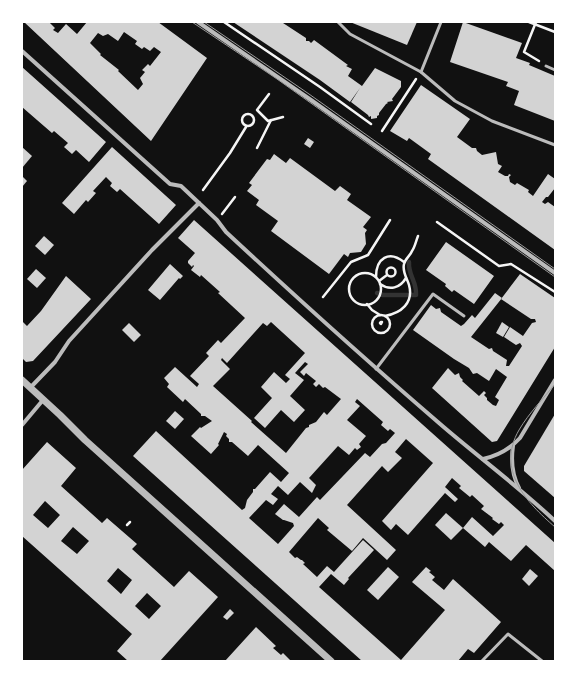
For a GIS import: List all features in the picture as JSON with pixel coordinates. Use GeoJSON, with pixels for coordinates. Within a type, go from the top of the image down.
{"type":"FeatureCollection","features":[{"type":"Feature","properties":{"kind":"street"},"geometry":{"type":"LineString","coordinates":[[198,22],[555,273]]}},
{"type":"Feature","properties":{"kind":"street"},"geometry":{"type":"LineString","coordinates":[[22,51],[170,184],[181,186],[217,220],[226,232],[376,369],[467,447],[527,495],[555,521]]}},
{"type":"Feature","properties":{"kind":"street"},"geometry":{"type":"LineString","coordinates":[[30,388],[56,362],[69,341],[138,266],[199,203]]}},
{"type":"Feature","properties":{"kind":"street"},"geometry":{"type":"LineString","coordinates":[[22,380],[85,440],[331,661]]}},
{"type":"Feature","properties":{"kind":"street"},"geometry":{"type":"LineString","coordinates":[[482,459],[497,455],[513,446],[520,438],[555,380]]}},
{"type":"Feature","properties":{"kind":"street"},"geometry":{"type":"LineString","coordinates":[[22,425],[43,400]]}},
{"type":"Feature","properties":{"kind":"street"},"geometry":{"type":"LineString","coordinates":[[513,446],[513,468],[515,479],[520,490]]}},
{"type":"Feature","properties":{"kind":"lane"},"geometry":{"type":"LineString","coordinates":[[338,22],[350,34],[421,72],[455,101],[492,121],[555,145]]}},
{"type":"Feature","properties":{"kind":"lane"},"geometry":{"type":"LineString","coordinates":[[421,72],[441,22]]}},
{"type":"Feature","properties":{"kind":"lane"},"geometry":{"type":"LineString","coordinates":[[546,66],[555,70]]}},
{"type":"Feature","properties":{"kind":"lane"},"geometry":{"type":"LineString","coordinates":[[376,369],[433,294],[464,316]]}},
{"type":"Feature","properties":{"kind":"lane"},"geometry":{"type":"LineString","coordinates":[[482,661],[508,634],[542,661]]}},
{"type":"Feature","properties":{"kind":"path"},"geometry":{"type":"LineString","coordinates":[[224,22],[320,87],[371,124]]}},
{"type":"Feature","properties":{"kind":"path"},"geometry":{"type":"LineString","coordinates":[[529,22],[535,23],[555,32]]}},
{"type":"Feature","properties":{"kind":"path"},"geometry":{"type":"LineString","coordinates":[[535,23],[524,52],[546,66]]}},
{"type":"Feature","properties":{"kind":"path"},"geometry":{"type":"LineString","coordinates":[[382,131],[421,72]]}},
{"type":"Feature","properties":{"kind":"path"},"geometry":{"type":"LineString","coordinates":[[203,190],[230,153],[246,127],[254,123],[255,120],[253,116],[269,94]]}},
{"type":"Feature","properties":{"kind":"path"},"geometry":{"type":"LineString","coordinates":[[257,110],[268,121],[283,117]]}},
{"type":"Feature","properties":{"kind":"path"},"geometry":{"type":"LineString","coordinates":[[246,127],[243,124],[243,118],[248,115],[253,116]]}},
{"type":"Feature","properties":{"kind":"path"},"geometry":{"type":"LineString","coordinates":[[257,148],[271,120]]}},
{"type":"Feature","properties":{"kind":"path"},"geometry":{"type":"LineString","coordinates":[[226,210],[235,197]]}},
{"type":"Feature","properties":{"kind":"path"},"geometry":{"type":"LineString","coordinates":[[323,297],[351,262],[368,255],[390,220]]}},
{"type":"Feature","properties":{"kind":"path"},"geometry":{"type":"LineString","coordinates":[[437,222],[499,266],[512,264],[555,292]]}},
{"type":"Feature","properties":{"kind":"path"},"geometry":{"type":"LineString","coordinates":[[367,304],[372,310],[385,316],[399,312],[405,306],[410,295],[410,288],[404,270],[404,262],[412,251],[418,236]]}},
{"type":"Feature","properties":{"kind":"path"},"geometry":{"type":"LineString","coordinates":[[404,262],[396,257],[387,257],[382,260],[376,269],[376,277],[379,282],[385,286],[396,287],[404,282],[406,278]]}},
{"type":"Feature","properties":{"kind":"path"},"geometry":{"type":"LineString","coordinates":[[376,277],[365,273],[358,275],[352,280],[349,287],[350,294],[354,301],[360,304],[367,304],[375,301],[380,294],[379,282]]}},
{"type":"Feature","properties":{"kind":"path"},"geometry":{"type":"LineString","coordinates":[[379,282],[387,275]]}},
{"type":"Feature","properties":{"kind":"path"},"geometry":{"type":"LineString","coordinates":[[373,322],[380,315]]}},
{"type":"Feature","properties":{"kind":"path"},"geometry":{"type":"LineString","coordinates":[[385,316],[389,320],[390,324]]}},
{"type":"Feature","properties":{"kind":"path"},"geometry":{"type":"LineString","coordinates":[[373,322],[390,324]]}},
{"type":"Feature","properties":{"kind":"path"},"geometry":{"type":"LineString","coordinates":[[373,322],[374,328],[379,332],[387,330],[390,324]]}},
{"type":"Feature","properties":{"kind":"path"},"geometry":{"type":"LineString","coordinates":[[127,525],[130,522]]}},
{"type":"Feature","properties":{"kind":"building"},"geometry":{"type":"Polygon","coordinates":[[[24,22],[49,22],[55,28],[53,30],[58,33],[66,24],[77,34],[87,22],[158,22],[207,58],[151,141],[24,22]],[[124,32],[118,41],[108,34],[103,36],[98,33],[90,43],[101,54],[100,55],[119,70],[118,71],[138,90],[143,84],[140,78],[145,72],[142,70],[148,64],[150,66],[161,52],[154,47],[150,51],[144,47],[142,49],[135,44],[137,41],[124,32]]]}},
{"type":"Feature","properties":{"kind":"building"},"geometry":{"type":"Polygon","coordinates":[[[233,22],[284,22],[283,23],[306,38],[306,41],[311,43],[314,40],[348,65],[346,66],[352,69],[348,76],[362,86],[375,68],[401,81],[401,87],[392,99],[393,101],[387,102],[388,103],[379,113],[377,118],[371,119],[371,116],[369,117],[351,102],[360,88],[350,102],[320,80],[233,22]]]}},
{"type":"Feature","properties":{"kind":"building"},"geometry":{"type":"Polygon","coordinates":[[[350,22],[417,22],[407,45],[350,22]]]}},
{"type":"Feature","properties":{"kind":"building"},"geometry":{"type":"Polygon","coordinates":[[[463,22],[522,43],[516,58],[530,63],[529,65],[555,76],[555,121],[514,105],[519,91],[506,86],[508,82],[450,62],[463,22]]]}},
{"type":"Feature","properties":{"kind":"building"},"geometry":{"type":"Polygon","coordinates":[[[22,67],[106,142],[89,162],[76,150],[72,154],[64,147],[68,143],[54,131],[52,133],[22,107],[22,67]]]}},
{"type":"Feature","properties":{"kind":"building"},"geometry":{"type":"Polygon","coordinates":[[[421,85],[470,119],[457,137],[472,148],[476,148],[482,155],[496,152],[498,164],[502,166],[498,172],[505,176],[508,176],[509,174],[511,175],[509,177],[510,182],[515,185],[517,183],[529,190],[528,192],[533,196],[548,174],[555,179],[555,188],[542,202],[545,204],[548,202],[555,207],[555,250],[428,159],[431,154],[409,138],[407,141],[390,131],[421,85]]]}},
{"type":"Feature","properties":{"kind":"building"},"geometry":{"type":"Polygon","coordinates":[[[308,138],[314,142],[310,148],[304,144],[308,138]]]}},
{"type":"Feature","properties":{"kind":"building"},"geometry":{"type":"Polygon","coordinates":[[[22,147],[32,156],[22,168],[22,147]]]}},
{"type":"Feature","properties":{"kind":"building"},"geometry":{"type":"Polygon","coordinates":[[[112,147],[176,205],[159,224],[120,189],[117,192],[110,186],[112,183],[106,177],[93,191],[96,193],[88,202],[86,200],[74,214],[62,203],[112,147]]]}},
{"type":"Feature","properties":{"kind":"building"},"geometry":{"type":"Polygon","coordinates":[[[274,154],[286,163],[290,158],[335,191],[340,186],[351,194],[347,200],[371,217],[363,227],[367,230],[365,233],[366,244],[361,252],[350,253],[348,257],[344,254],[329,274],[271,231],[278,221],[256,205],[259,200],[247,191],[252,185],[249,183],[267,159],[270,160],[274,154]]]}},
{"type":"Feature","properties":{"kind":"building"},"geometry":{"type":"Polygon","coordinates":[[[22,176],[27,181],[22,187],[22,176]]]}},
{"type":"Feature","properties":{"kind":"building"},"geometry":{"type":"Polygon","coordinates":[[[194,220],[555,543],[555,571],[526,545],[511,561],[489,542],[485,547],[463,528],[472,517],[493,536],[504,525],[501,522],[499,524],[492,519],[493,518],[481,509],[484,506],[472,495],[470,497],[459,488],[461,486],[452,478],[445,487],[458,499],[455,502],[445,493],[408,535],[396,524],[391,530],[382,521],[433,463],[406,439],[395,452],[402,458],[388,472],[382,466],[347,505],[396,550],[387,560],[363,538],[352,551],[327,530],[329,528],[318,518],[289,552],[295,558],[297,557],[302,560],[305,563],[303,564],[317,577],[327,566],[334,572],[363,540],[374,550],[348,578],[349,579],[344,585],[331,574],[319,587],[401,660],[445,610],[412,582],[426,567],[435,577],[432,580],[444,590],[453,579],[501,622],[474,653],[468,649],[458,661],[362,661],[133,456],[156,431],[242,510],[245,508],[247,500],[253,492],[253,489],[255,489],[270,472],[281,482],[289,473],[258,445],[248,456],[232,442],[229,442],[229,439],[226,436],[227,434],[224,432],[218,444],[219,445],[211,454],[191,436],[200,427],[201,428],[212,421],[205,416],[201,416],[201,414],[185,399],[183,402],[167,387],[169,384],[164,378],[175,367],[197,387],[199,384],[190,376],[209,356],[206,353],[218,340],[221,343],[245,318],[201,275],[200,277],[191,270],[194,266],[193,265],[192,267],[188,261],[195,253],[178,238],[194,220]],[[271,322],[267,326],[263,323],[227,363],[222,358],[221,360],[230,369],[213,386],[286,453],[306,428],[309,427],[309,425],[316,422],[324,412],[327,415],[341,399],[319,384],[316,387],[313,384],[316,381],[306,373],[304,376],[300,372],[308,364],[305,362],[295,373],[304,380],[290,396],[305,410],[294,422],[281,410],[265,428],[254,418],[272,398],[261,387],[274,372],[286,383],[290,379],[285,375],[305,353],[271,322]],[[357,399],[355,402],[360,406],[347,420],[366,436],[359,444],[361,447],[357,450],[355,448],[349,455],[338,446],[309,478],[316,485],[312,493],[300,482],[288,495],[278,486],[271,494],[278,499],[273,505],[266,500],[249,518],[278,544],[294,526],[293,523],[283,520],[275,514],[284,504],[299,517],[317,497],[320,500],[365,453],[370,457],[395,433],[390,429],[388,431],[381,425],[383,422],[357,399]]]}},
{"type":"Feature","properties":{"kind":"building"},"geometry":{"type":"Polygon","coordinates":[[[44,236],[54,245],[45,255],[35,246],[44,236]]]}},
{"type":"Feature","properties":{"kind":"building"},"geometry":{"type":"Polygon","coordinates":[[[446,242],[494,276],[474,304],[454,290],[452,292],[445,286],[446,284],[426,270],[446,242]]]}},
{"type":"Feature","properties":{"kind":"building"},"geometry":{"type":"Polygon","coordinates":[[[170,264],[183,276],[180,279],[179,278],[160,300],[148,290],[170,264]]]}},
{"type":"Feature","properties":{"kind":"building"},"geometry":{"type":"Polygon","coordinates":[[[36,269],[46,278],[37,288],[27,279],[36,269]]]}},
{"type":"Feature","properties":{"kind":"building"},"geometry":{"type":"Polygon","coordinates":[[[520,274],[555,298],[555,347],[497,441],[492,442],[432,388],[448,368],[455,375],[459,373],[463,380],[462,381],[479,396],[484,391],[486,393],[484,395],[487,400],[496,406],[499,400],[495,397],[507,377],[496,369],[489,381],[477,373],[473,374],[469,368],[413,330],[431,305],[436,309],[440,308],[441,312],[461,326],[472,315],[475,318],[495,293],[502,298],[520,274]],[[501,299],[471,337],[489,349],[492,348],[493,351],[507,360],[506,366],[509,366],[522,346],[520,343],[516,345],[504,337],[510,327],[523,336],[532,323],[536,322],[535,319],[531,319],[501,299]]]}},
{"type":"Feature","properties":{"kind":"building"},"geometry":{"type":"Polygon","coordinates":[[[66,276],[91,299],[33,361],[26,362],[22,358],[22,321],[27,326],[41,311],[66,276]]]}},
{"type":"Feature","properties":{"kind":"building"},"geometry":{"type":"Polygon","coordinates":[[[502,322],[509,327],[503,337],[496,333],[502,322]]]}},
{"type":"Feature","properties":{"kind":"building"},"geometry":{"type":"Polygon","coordinates":[[[129,323],[141,335],[134,342],[122,330],[129,323]]]}},
{"type":"Feature","properties":{"kind":"building"},"geometry":{"type":"Polygon","coordinates":[[[175,411],[184,419],[175,429],[166,421],[175,411]]]}},
{"type":"Feature","properties":{"kind":"building"},"geometry":{"type":"Polygon","coordinates":[[[555,414],[555,498],[524,471],[524,466],[555,414]]]}},
{"type":"Feature","properties":{"kind":"building"},"geometry":{"type":"Polygon","coordinates":[[[47,442],[76,468],[61,486],[102,523],[107,518],[137,544],[132,549],[174,587],[189,571],[218,597],[160,661],[128,661],[117,651],[132,634],[22,536],[22,470],[47,442]],[[45,501],[33,515],[48,528],[60,515],[45,501]],[[73,527],[61,541],[77,554],[89,541],[73,527]],[[118,568],[107,581],[121,594],[132,580],[118,568]],[[147,593],[135,606],[149,619],[161,606],[147,593]]]}},
{"type":"Feature","properties":{"kind":"building"},"geometry":{"type":"Polygon","coordinates":[[[446,513],[463,528],[451,540],[435,525],[446,513]]]}},
{"type":"Feature","properties":{"kind":"building"},"geometry":{"type":"Polygon","coordinates":[[[388,567],[399,577],[378,600],[367,590],[388,567]]]}},
{"type":"Feature","properties":{"kind":"building"},"geometry":{"type":"Polygon","coordinates":[[[530,569],[538,576],[529,586],[522,579],[530,569]]]}},
{"type":"Feature","properties":{"kind":"building"},"geometry":{"type":"Polygon","coordinates":[[[230,609],[234,613],[227,620],[223,617],[230,609]]]}},
{"type":"Feature","properties":{"kind":"building"},"geometry":{"type":"Polygon","coordinates":[[[256,627],[276,646],[273,648],[281,655],[283,653],[291,661],[225,661],[256,627]]]}},
{"type":"Feature","properties":{"kind":"waterway"},"geometry":{"type":"LineString","coordinates":[[377,293],[383,295],[416,295],[409,262]]}},
{"type":"Feature","properties":{"kind":"tram line"},"geometry":{"type":"LineString","coordinates":[[192,22],[277,79],[555,277]]}},
{"type":"Feature","properties":{"kind":"tram line"},"geometry":{"type":"LineString","coordinates":[[204,22],[309,94],[555,269]]}},
{"type":"Feature","properties":{"kind":"tram line"},"geometry":{"type":"LineString","coordinates":[[555,384],[519,430],[513,445],[511,459],[513,472],[525,496],[555,527]]}}]}
